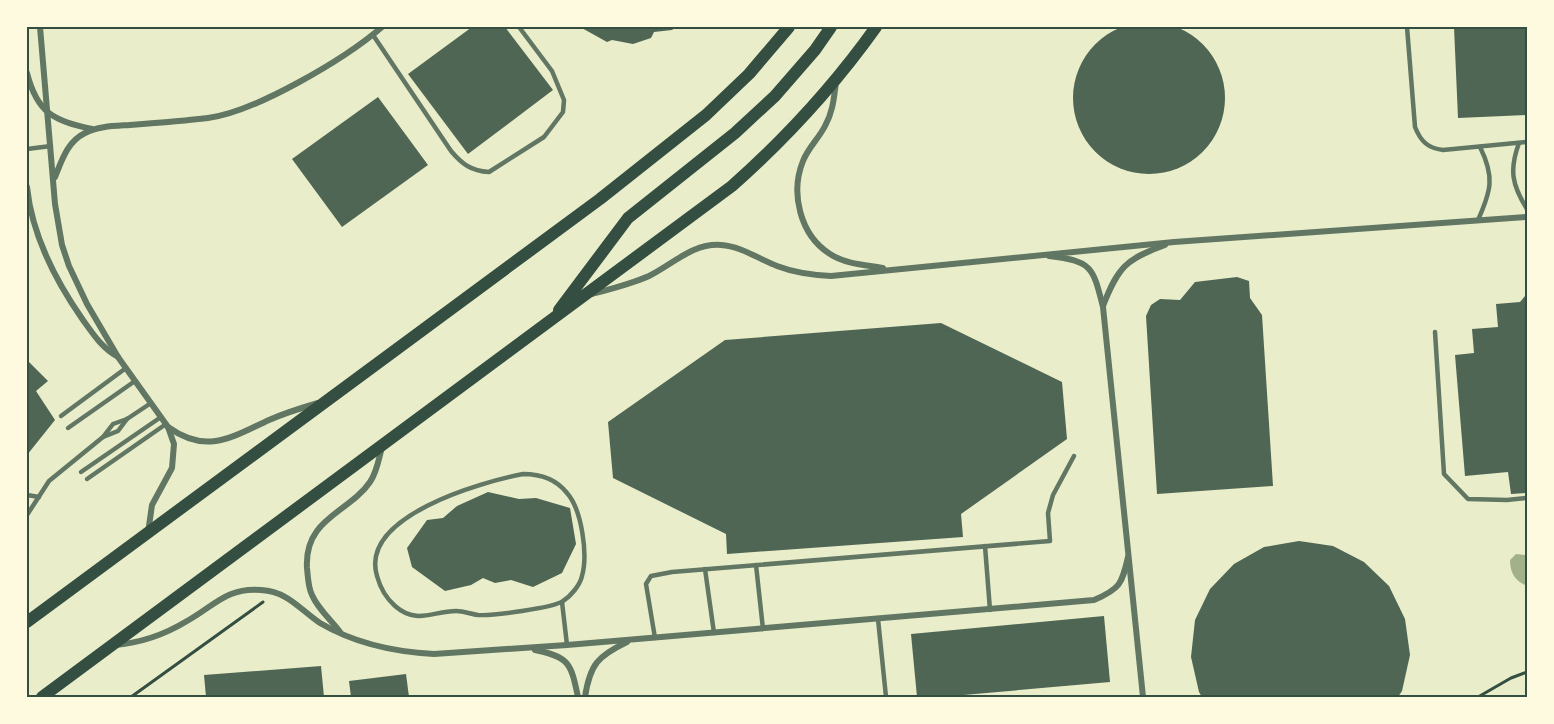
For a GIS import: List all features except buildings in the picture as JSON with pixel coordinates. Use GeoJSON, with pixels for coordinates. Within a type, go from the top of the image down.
{"type":"FeatureCollection","features":[{"type":"Feature","properties":{"kind":"main road"},"geometry":{"type":"LineString","coordinates":[[27,622],[600,199],[706,115],[749,74],[789,27]]}},
{"type":"Feature","properties":{"kind":"main road"},"geometry":{"type":"LineString","coordinates":[[551,321],[628,218],[735,133],[775,96],[815,50],[831,27]]}},
{"type":"Feature","properties":{"kind":"main road"},"geometry":{"type":"LineString","coordinates":[[42,697],[732,186],[782,138],[837,79],[876,27]]}},
{"type":"Feature","properties":{"kind":"street"},"geometry":{"type":"LineString","coordinates":[[40,27],[58,225],[69,266],[87,304],[118,357],[167,426],[174,444],[170,474],[152,505],[148,534]]}},
{"type":"Feature","properties":{"kind":"street"},"geometry":{"type":"LineString","coordinates":[[27,73],[34,95],[48,114],[93,129],[211,117],[248,106],[292,85],[373,35],[382,27]]}},
{"type":"Feature","properties":{"kind":"street"},"geometry":{"type":"LineString","coordinates":[[837,79],[829,118],[804,158],[798,173],[799,208],[812,237],[830,254],[844,261],[890,270]]}},
{"type":"Feature","properties":{"kind":"street"},"geometry":{"type":"LineString","coordinates":[[54,181],[67,148],[78,137],[93,129]]}},
{"type":"Feature","properties":{"kind":"street"},"geometry":{"type":"LineString","coordinates":[[27,187],[37,232],[52,270],[98,341],[118,357]]}},
{"type":"Feature","properties":{"kind":"street"},"geometry":{"type":"LineString","coordinates":[[585,296],[648,276],[685,254],[704,247],[719,245],[732,247],[777,266],[807,274],[831,276],[1174,242],[1527,217]]}},
{"type":"Feature","properties":{"kind":"street"},"geometry":{"type":"LineString","coordinates":[[1103,307],[1112,284],[1129,261],[1174,242]]}},
{"type":"Feature","properties":{"kind":"street"},"geometry":{"type":"LineString","coordinates":[[1033,255],[1069,258],[1082,262],[1090,268],[1098,285],[1103,307],[1143,697]]}},
{"type":"Feature","properties":{"kind":"street"},"geometry":{"type":"LineString","coordinates":[[167,426],[193,440],[222,441],[288,412],[324,401]]}},
{"type":"Feature","properties":{"kind":"street"},"geometry":{"type":"LineString","coordinates":[[340,633],[311,594],[307,562],[309,547],[318,530],[345,504],[358,496],[370,482],[378,465],[382,447]]}},
{"type":"Feature","properties":{"kind":"street"},"geometry":{"type":"LineString","coordinates":[[113,645],[135,644],[157,637],[189,620],[216,600],[236,591],[260,590],[276,593],[288,597],[320,622],[340,633],[366,643],[416,653],[434,654],[655,638],[1094,600],[1112,592],[1121,582],[1128,557]]}},
{"type":"Feature","properties":{"kind":"street"},"geometry":{"type":"LineString","coordinates":[[585,697],[587,679],[596,662],[611,650],[630,640]]}},
{"type":"Feature","properties":{"kind":"street"},"geometry":{"type":"LineString","coordinates":[[526,648],[556,654],[567,662],[573,674],[578,697]]}},
{"type":"Feature","properties":{"kind":"lane"},"geometry":{"type":"LineString","coordinates":[[373,35],[451,151],[463,165],[478,171],[489,172],[544,137],[563,112],[564,100],[552,71],[519,27]]}},
{"type":"Feature","properties":{"kind":"lane"},"geometry":{"type":"LineString","coordinates":[[1407,27],[1415,128],[1425,144],[1434,148],[1480,147],[1527,142]]}},
{"type":"Feature","properties":{"kind":"lane"},"geometry":{"type":"LineString","coordinates":[[1519,143],[1514,157],[1513,180],[1516,192],[1527,209]]}},
{"type":"Feature","properties":{"kind":"lane"},"geometry":{"type":"LineString","coordinates":[[27,149],[51,146]]}},
{"type":"Feature","properties":{"kind":"lane"},"geometry":{"type":"LineString","coordinates":[[1478,220],[1488,198],[1491,177],[1489,166],[1480,147]]}},
{"type":"Feature","properties":{"kind":"lane"},"geometry":{"type":"LineString","coordinates":[[1435,332],[1444,474],[1468,499],[1527,498]]}},
{"type":"Feature","properties":{"kind":"lane"},"geometry":{"type":"LineString","coordinates":[[61,417],[126,368]]}},
{"type":"Feature","properties":{"kind":"lane"},"geometry":{"type":"LineString","coordinates":[[68,428],[135,381]]}},
{"type":"Feature","properties":{"kind":"lane"},"geometry":{"type":"LineString","coordinates":[[27,515],[49,481],[103,437],[113,424],[128,419],[151,403]]}},
{"type":"Feature","properties":{"kind":"lane"},"geometry":{"type":"LineString","coordinates":[[81,472],[161,417]]}},
{"type":"Feature","properties":{"kind":"lane"},"geometry":{"type":"LineString","coordinates":[[87,479],[167,426]]}},
{"type":"Feature","properties":{"kind":"lane"},"geometry":{"type":"LineString","coordinates":[[655,638],[646,584],[651,576],[705,569],[1050,541],[1048,513],[1053,495],[1074,456]]}},
{"type":"Feature","properties":{"kind":"lane"},"geometry":{"type":"LineString","coordinates":[[536,474],[547,477],[567,493],[579,513],[582,530],[582,576],[576,588],[562,602],[504,614],[478,615],[458,611],[430,616],[408,614],[396,607],[379,584],[375,570],[375,556],[382,541],[420,508],[441,498],[507,477],[536,474]]}},
{"type":"Feature","properties":{"kind":"lane"},"geometry":{"type":"LineString","coordinates":[[27,495],[39,497]]}},
{"type":"Feature","properties":{"kind":"lane"},"geometry":{"type":"LineString","coordinates":[[985,546],[990,610]]}},
{"type":"Feature","properties":{"kind":"lane"},"geometry":{"type":"LineString","coordinates":[[756,565],[763,629]]}},
{"type":"Feature","properties":{"kind":"lane"},"geometry":{"type":"LineString","coordinates":[[705,569],[714,633]]}},
{"type":"Feature","properties":{"kind":"lane"},"geometry":{"type":"LineString","coordinates":[[562,602],[567,645]]}},
{"type":"Feature","properties":{"kind":"lane"},"geometry":{"type":"LineString","coordinates":[[878,619],[886,697]]}},
{"type":"Feature","properties":{"kind":"path"},"geometry":{"type":"LineString","coordinates":[[131,697],[276,593]]}},
{"type":"Feature","properties":{"kind":"path"},"geometry":{"type":"LineString","coordinates":[[1478,697],[1511,678],[1527,672]]}},
{"type":"Feature","properties":{"kind":"shaded area"},"geometry":{"type":"Polygon","coordinates":[[[1516,554],[1527,554],[1527,586],[1519,582],[1512,573],[1510,560],[1516,554]]]}}]}
